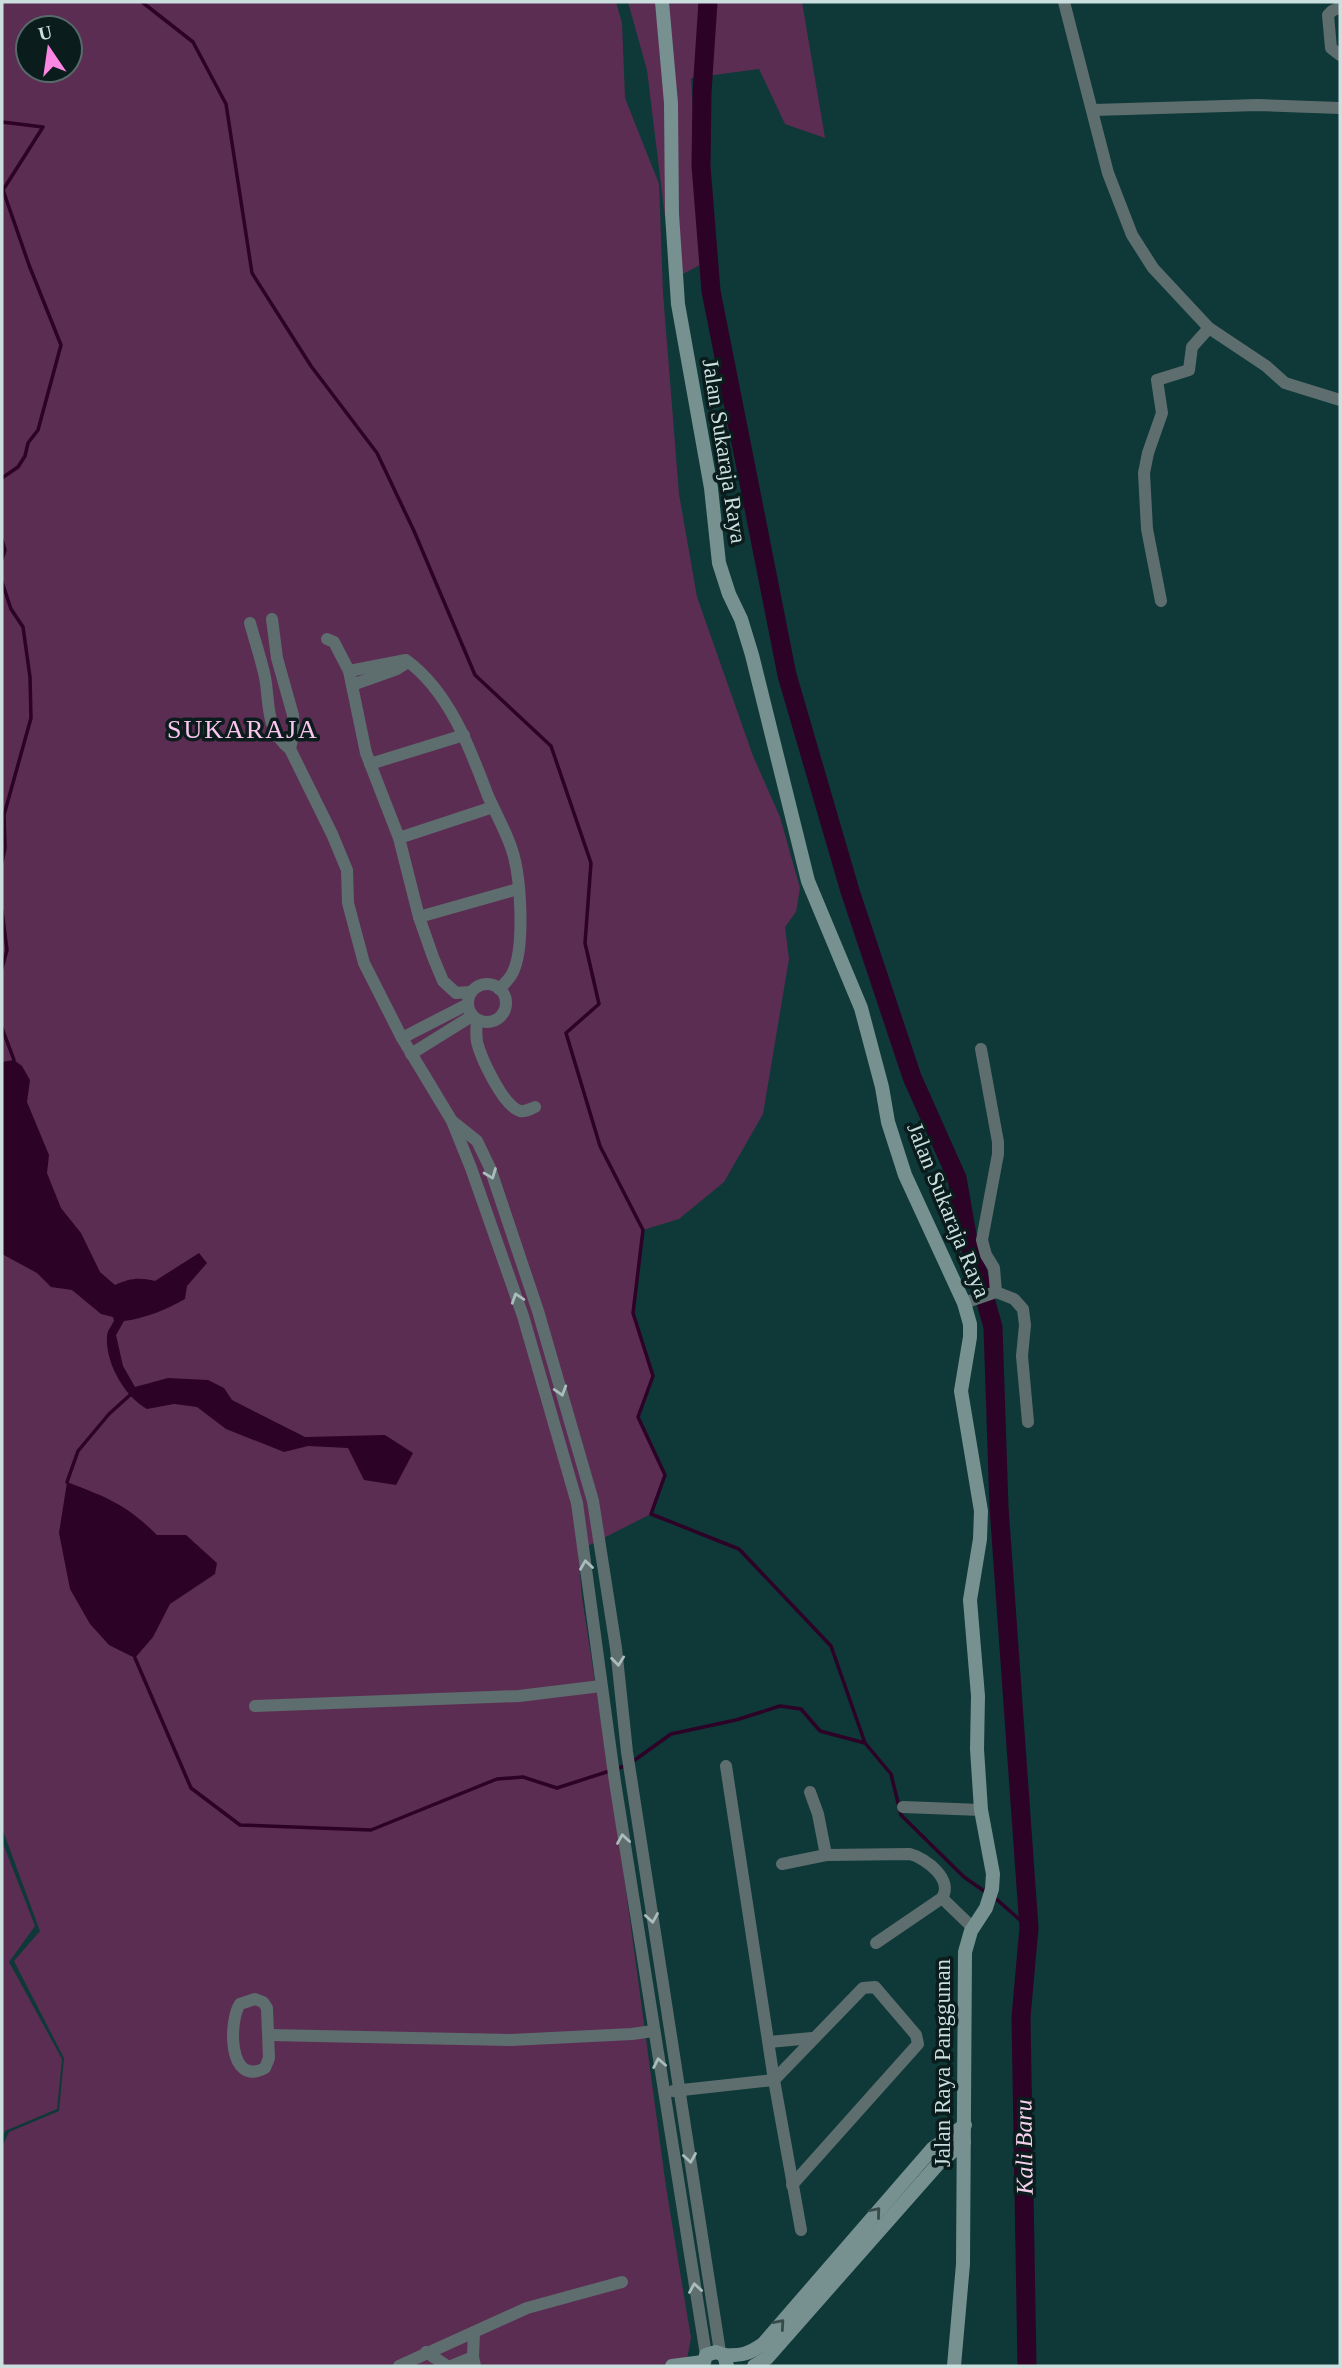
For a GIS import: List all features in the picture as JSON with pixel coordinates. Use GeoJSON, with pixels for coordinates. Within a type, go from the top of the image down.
{"type":"FeatureCollection","features":[{"type":"Feature","properties":{"kind":"street","name":"Jalan Sukaraja Raya"},"geometry":{"type":"LineString","coordinates":[[662,2],[671,103],[672,214],[678,304],[711,488],[719,563],[729,594],[741,618],[752,655],[808,881],[861,1008],[882,1087],[888,1122],[905,1175],[968,1301],[970,1337],[961,1391],[981,1511],[980,1539],[970,1600]]}},
{"type":"Feature","properties":{"kind":"street"},"geometry":{"type":"LineString","coordinates":[[1064,2],[1094,110],[1108,173],[1132,235],[1166,284],[1209,328],[1266,366],[1286,383],[1340,400]]}},
{"type":"Feature","properties":{"kind":"street"},"geometry":{"type":"LineString","coordinates":[[1340,8],[1328,15],[1331,48],[1340,55]]}},
{"type":"Feature","properties":{"kind":"street"},"geometry":{"type":"LineString","coordinates":[[1094,110],[1258,105],[1340,108]]}},
{"type":"Feature","properties":{"kind":"street"},"geometry":{"type":"LineString","coordinates":[[1161,601],[1147,529],[1144,473],[1162,413],[1157,380],[1189,370],[1192,347],[1209,328]]}},
{"type":"Feature","properties":{"kind":"street"},"geometry":{"type":"LineString","coordinates":[[272,620],[277,658],[293,715],[294,730],[290,748]]}},
{"type":"Feature","properties":{"kind":"street"},"geometry":{"type":"LineString","coordinates":[[250,623],[265,679],[274,730],[279,740],[290,748],[347,870],[348,903],[355,937],[381,1001],[452,1121],[484,1203],[519,1305],[578,1503],[601,1686],[653,2031],[714,2360]]}},
{"type":"Feature","properties":{"kind":"street"},"geometry":{"type":"LineString","coordinates":[[327,639],[334,642],[349,671],[357,716],[370,764],[399,838],[419,917],[443,982],[472,1008],[493,1021],[500,1017],[506,1003],[499,989],[484,984],[472,1008],[411,1054]]}},
{"type":"Feature","properties":{"kind":"street"},"geometry":{"type":"LineString","coordinates":[[349,671],[393,661],[408,661],[427,677],[464,735],[513,853],[519,889],[516,960],[512,975],[499,989]]}},
{"type":"Feature","properties":{"kind":"street"},"geometry":{"type":"LineString","coordinates":[[352,685],[397,669],[408,661]]}},
{"type":"Feature","properties":{"kind":"street"},"geometry":{"type":"LineString","coordinates":[[370,764],[464,735]]}},
{"type":"Feature","properties":{"kind":"street"},"geometry":{"type":"LineString","coordinates":[[399,838],[493,807]]}},
{"type":"Feature","properties":{"kind":"street"},"geometry":{"type":"LineString","coordinates":[[419,917],[519,889]]}},
{"type":"Feature","properties":{"kind":"street"},"geometry":{"type":"LineString","coordinates":[[402,1038],[472,1008]]}},
{"type":"Feature","properties":{"kind":"street"},"geometry":{"type":"LineString","coordinates":[[472,1008],[480,1053],[501,1094],[518,1111],[535,1107]]}},
{"type":"Feature","properties":{"kind":"street"},"geometry":{"type":"LineString","coordinates":[[981,1048],[998,1142],[982,1240],[996,1274],[994,1293]]}},
{"type":"Feature","properties":{"kind":"street"},"geometry":{"type":"LineString","coordinates":[[452,1121],[477,1141],[490,1168],[538,1311],[593,1501],[613,1629],[627,1752],[679,2091],[714,2360]]}},
{"type":"Feature","properties":{"kind":"street"},"geometry":{"type":"LineString","coordinates":[[968,1301],[994,1293],[1014,1299],[1025,1314],[1022,1356],[1028,1422]]}},
{"type":"Feature","properties":{"kind":"street"},"geometry":{"type":"LineString","coordinates":[[578,1503],[593,1501]]}},
{"type":"Feature","properties":{"kind":"street","name":"Jalan Raya Panggunan"},"geometry":{"type":"LineString","coordinates":[[954,2366],[963,2264],[965,1965],[967,1940],[986,1908],[993,1874],[981,1810],[977,1749],[978,1696],[970,1600]]}},
{"type":"Feature","properties":{"kind":"street"},"geometry":{"type":"LineString","coordinates":[[595,1632],[613,1629]]}},
{"type":"Feature","properties":{"kind":"street"},"geometry":{"type":"LineString","coordinates":[[255,1706],[507,1696],[601,1686]]}},
{"type":"Feature","properties":{"kind":"street"},"geometry":{"type":"LineString","coordinates":[[726,1766],[774,2080],[801,2230]]}},
{"type":"Feature","properties":{"kind":"street"},"geometry":{"type":"LineString","coordinates":[[810,1792],[818,1814],[826,1855]]}},
{"type":"Feature","properties":{"kind":"street"},"geometry":{"type":"LineString","coordinates":[[903,1807],[981,1810]]}},
{"type":"Feature","properties":{"kind":"street"},"geometry":{"type":"LineString","coordinates":[[782,1864],[826,1855],[910,1853],[921,1857],[943,1879],[946,1886],[942,1898],[876,1942]]}},
{"type":"Feature","properties":{"kind":"street"},"geometry":{"type":"LineString","coordinates":[[942,1898],[973,1928]]}},
{"type":"Feature","properties":{"kind":"street"},"geometry":{"type":"LineString","coordinates":[[664,2092],[774,2080],[863,1988],[875,1987],[918,2039],[912,2051],[792,2185]]}},
{"type":"Feature","properties":{"kind":"street"},"geometry":{"type":"LineString","coordinates":[[254,1999],[265,2004],[269,2035],[269,2058],[265,2068],[252,2072],[243,2070],[238,2064],[235,2051],[235,2015],[240,2004],[254,1999]]}},
{"type":"Feature","properties":{"kind":"street"},"geometry":{"type":"LineString","coordinates":[[269,2035],[511,2040],[653,2031]]}},
{"type":"Feature","properties":{"kind":"street"},"geometry":{"type":"LineString","coordinates":[[769,2042],[812,2038]]}},
{"type":"Feature","properties":{"kind":"street"},"geometry":{"type":"LineString","coordinates":[[754,2366],[767,2358],[932,2149],[965,2125]]}},
{"type":"Feature","properties":{"kind":"street"},"geometry":{"type":"LineString","coordinates":[[672,2366],[742,2356],[763,2344],[938,2164],[964,2142]]}},
{"type":"Feature","properties":{"kind":"street"},"geometry":{"type":"LineString","coordinates":[[399,2366],[527,2308],[622,2282]]}},
{"type":"Feature","properties":{"kind":"street"},"geometry":{"type":"LineString","coordinates":[[426,2352],[449,2366],[474,2362],[474,2332]]}},
{"type":"Feature","properties":{"kind":"shaded area"},"geometry":{"type":"Polygon","coordinates":[[[2,2],[616,2],[622,23],[625,98],[659,184],[663,293],[679,494],[697,597],[753,756],[780,817],[800,888],[796,912],[785,927],[789,959],[763,1114],[724,1182],[679,1219],[643,1230],[633,1313],[653,1376],[638,1417],[665,1475],[651,1514],[578,1551],[582,1597],[620,1846],[666,2187],[691,2338],[687,2359],[669,2366],[2,2366],[2,2147],[9,2132],[59,2111],[64,2058],[14,1961],[40,1931],[2,1828],[2,2]]]}},
{"type":"Feature","properties":{"kind":"shaded area"},"geometry":{"type":"Polygon","coordinates":[[[628,2],[802,2],[825,138],[785,124],[759,69],[691,78],[702,264],[683,274],[667,234],[647,70],[628,2]]]}},
{"type":"Feature","properties":{"kind":"shaded area"},"geometry":{"type":"Polygon","coordinates":[[[14,1060],[22,1066],[30,1080],[27,1102],[49,1155],[47,1173],[61,1208],[81,1233],[100,1272],[115,1285],[135,1279],[155,1281],[199,1253],[207,1263],[187,1286],[185,1299],[156,1313],[124,1321],[116,1335],[123,1366],[135,1387],[168,1378],[208,1380],[224,1388],[232,1400],[305,1437],[385,1435],[413,1453],[396,1485],[364,1480],[348,1448],[308,1446],[284,1452],[226,1429],[197,1407],[174,1404],[147,1409],[124,1388],[113,1368],[107,1336],[114,1321],[113,1317],[101,1314],[72,1290],[51,1287],[37,1273],[2,1254],[2,1062],[14,1060]]]}},
{"type":"Feature","properties":{"kind":"shaded area"},"geometry":{"type":"Polygon","coordinates":[[[67,1482],[115,1502],[157,1535],[186,1535],[217,1563],[215,1574],[170,1604],[153,1637],[135,1658],[109,1645],[90,1624],[70,1589],[59,1533],[67,1482]]]}},
{"type":"Feature","properties":{"kind":"shaded area"},"geometry":{"type":"Polygon","coordinates":[[[2,1841],[35,1926],[9,1962],[62,2059],[57,2109],[5,2131],[2,2137],[2,1841]]]}},
{"type":"Feature","properties":{"kind":"waterway"},"geometry":{"type":"LineString","coordinates":[[142,2],[193,42],[226,104],[252,273],[311,366],[377,453],[414,531],[475,675],[551,746],[591,863],[585,943],[599,1004],[566,1033],[600,1146],[643,1230],[633,1313],[653,1376],[638,1417],[665,1475],[651,1514],[739,1549],[831,1646],[865,1743]]}},
{"type":"Feature","properties":{"kind":"waterway","name":"Kali Baru"},"geometry":{"type":"LineString","coordinates":[[708,2],[702,92],[701,166],[711,291],[787,675],[850,891],[912,1077],[957,1178],[967,1235],[993,1327],[999,1507],[1029,1928],[1021,2017],[1027,2366]]}},
{"type":"Feature","properties":{"kind":"waterway"},"geometry":{"type":"LineString","coordinates":[[2,122],[43,127],[3,190],[61,345],[38,430],[28,443],[25,456],[18,467],[2,478]]}},
{"type":"Feature","properties":{"kind":"waterway"},"geometry":{"type":"LineString","coordinates":[[2,540],[5,550],[2,559]]}},
{"type":"Feature","properties":{"kind":"waterway"},"geometry":{"type":"LineString","coordinates":[[2,582],[11,609],[23,627],[30,677],[31,718],[4,815],[5,848],[2,862]]}},
{"type":"Feature","properties":{"kind":"waterway"},"geometry":{"type":"LineString","coordinates":[[2,911],[7,950],[2,968]]}},
{"type":"Feature","properties":{"kind":"waterway"},"geometry":{"type":"LineString","coordinates":[[2,1028],[14,1060]]}},
{"type":"Feature","properties":{"kind":"waterway"},"geometry":{"type":"LineString","coordinates":[[67,1482],[78,1451],[109,1414],[130,1395]]}},
{"type":"Feature","properties":{"kind":"waterway"},"geometry":{"type":"LineString","coordinates":[[135,1658],[191,1788],[240,1825],[371,1830],[497,1779],[523,1777],[557,1788],[625,1766]]}},
{"type":"Feature","properties":{"kind":"waterway"},"geometry":{"type":"LineString","coordinates":[[632,1762],[671,1734],[736,1720],[780,1706],[801,1709],[820,1731],[865,1743],[891,1774],[901,1815],[964,1877],[987,1893]]}},
{"type":"Feature","properties":{"kind":"waterway"},"geometry":{"type":"LineString","coordinates":[[994,1897],[1029,1928]]}},
{"type":"Feature","properties":{"kind":"district","name":"SUKARAJA"},"geometry":{"type":"Point","coordinates":[243,729]}}]}
